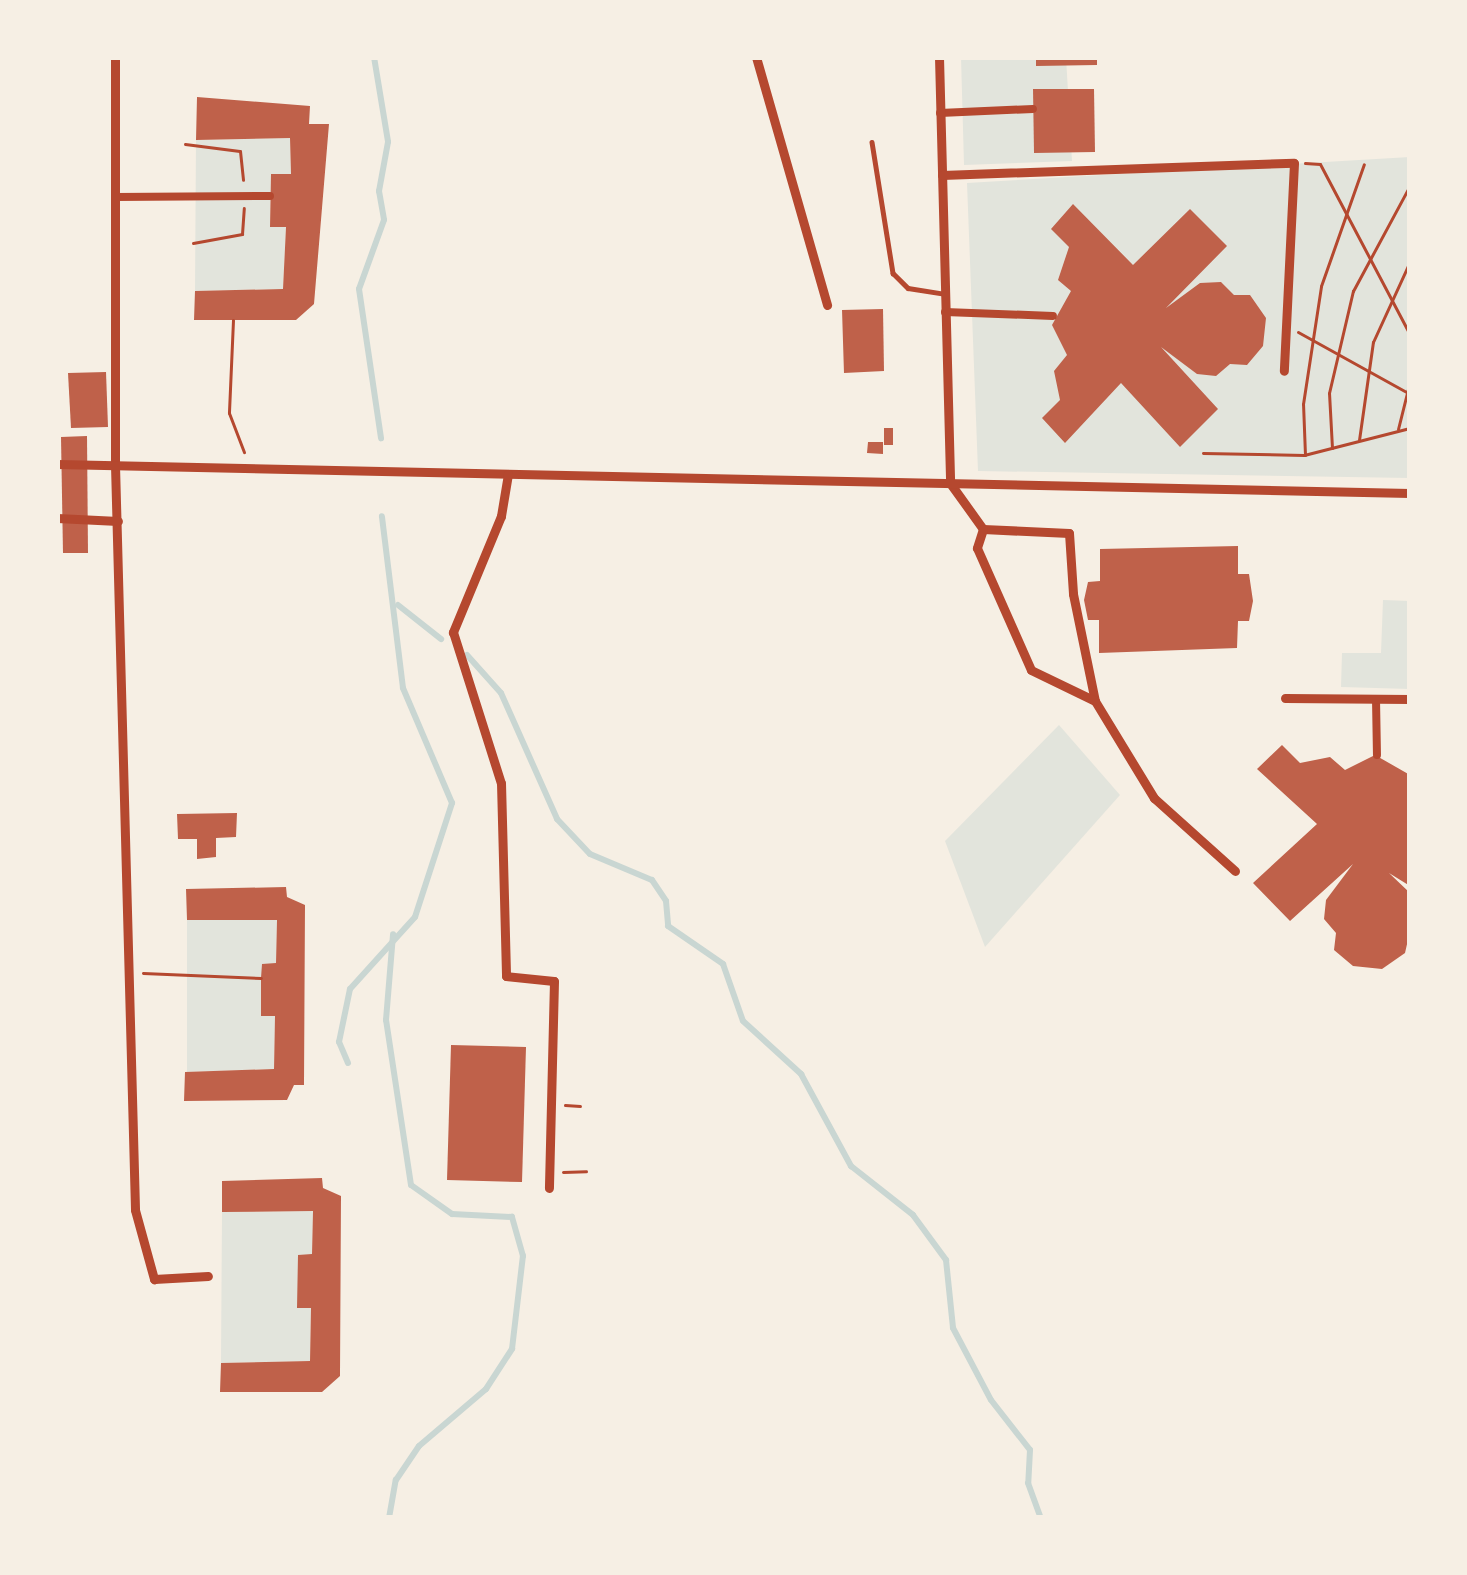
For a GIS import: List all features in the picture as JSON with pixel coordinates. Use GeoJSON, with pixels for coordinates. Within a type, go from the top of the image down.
{"type":"FeatureCollection","features":[{"type":"Feature","properties":{"kind":"street"},"geometry":{"type":"LineString","coordinates":[[115,57],[116,465],[140,1246],[154,1279],[208,1276]]}},
{"type":"Feature","properties":{"kind":"street"},"geometry":{"type":"LineString","coordinates":[[756,57],[827,305]]}},
{"type":"Feature","properties":{"kind":"street"},"geometry":{"type":"LineString","coordinates":[[939,57],[950,483],[983,530]]}},
{"type":"Feature","properties":{"kind":"street"},"geometry":{"type":"LineString","coordinates":[[940,113],[1033,109]]}},
{"type":"Feature","properties":{"kind":"street"},"geometry":{"type":"LineString","coordinates":[[941,175],[1294,163],[1284,371]]}},
{"type":"Feature","properties":{"kind":"street"},"geometry":{"type":"LineString","coordinates":[[115,197],[270,196]]}},
{"type":"Feature","properties":{"kind":"street"},"geometry":{"type":"LineString","coordinates":[[945,312],[1053,316]]}},
{"type":"Feature","properties":{"kind":"street"},"geometry":{"type":"LineString","coordinates":[[57,464],[1410,493]]}},
{"type":"Feature","properties":{"kind":"street"},"geometry":{"type":"LineString","coordinates":[[508,474],[501,516],[453,632],[502,782],[506,976],[554,981],[549,1188]]}},
{"type":"Feature","properties":{"kind":"street"},"geometry":{"type":"LineString","coordinates":[[57,518],[118,521]]}},
{"type":"Feature","properties":{"kind":"street"},"geometry":{"type":"LineString","coordinates":[[983,530],[1069,533],[1072,594],[1096,700],[1154,798],[1235,871]]}},
{"type":"Feature","properties":{"kind":"street"},"geometry":{"type":"LineString","coordinates":[[983,530],[977,548],[1031,670],[1096,700]]}},
{"type":"Feature","properties":{"kind":"street"},"geometry":{"type":"LineString","coordinates":[[1285,698],[1410,699]]}},
{"type":"Feature","properties":{"kind":"street"},"geometry":{"type":"LineString","coordinates":[[1376,699],[1377,755]]}},
{"type":"Feature","properties":{"kind":"lane"},"geometry":{"type":"LineString","coordinates":[[872,142],[892,274],[908,288],[945,294]]}},
{"type":"Feature","properties":{"kind":"path"},"geometry":{"type":"LineString","coordinates":[[1294,163],[1320,164],[1410,335]]}},
{"type":"Feature","properties":{"kind":"path"},"geometry":{"type":"LineString","coordinates":[[1304,455],[1312,340],[1344,209],[1364,164]]}},
{"type":"Feature","properties":{"kind":"path"},"geometry":{"type":"LineString","coordinates":[[1332,448],[1329,392],[1336,354],[1368,255],[1410,185]]}},
{"type":"Feature","properties":{"kind":"path"},"geometry":{"type":"LineString","coordinates":[[1358,442],[1366,370],[1391,298],[1410,261]]}},
{"type":"Feature","properties":{"kind":"path"},"geometry":{"type":"LineString","coordinates":[[233,320],[229,413],[255,468]]}},
{"type":"Feature","properties":{"kind":"path"},"geometry":{"type":"LineString","coordinates":[[1286,326],[1407,393]]}},
{"type":"Feature","properties":{"kind":"path"},"geometry":{"type":"LineString","coordinates":[[1398,431],[1410,381]]}},
{"type":"Feature","properties":{"kind":"path"},"geometry":{"type":"LineString","coordinates":[[1203,453],[1304,455],[1410,428]]}},
{"type":"Feature","properties":{"kind":"path"},"geometry":{"type":"LineString","coordinates":[[129,972],[261,979]]}},
{"type":"Feature","properties":{"kind":"path"},"geometry":{"type":"LineString","coordinates":[[549,1172],[586,1171]]}},
{"type":"Feature","properties":{"kind":"shaded area"},"geometry":{"type":"Polygon","coordinates":[[[961,57],[1066,57],[1072,161],[964,165],[961,57]]]}},
{"type":"Feature","properties":{"kind":"shaded area"},"geometry":{"type":"Polygon","coordinates":[[[290,138],[291,174],[271,175],[270,226],[286,227],[283,289],[195,291],[196,140],[290,138]]]}},
{"type":"Feature","properties":{"kind":"shaded area"},"geometry":{"type":"Polygon","coordinates":[[[1410,157],[1410,478],[978,471],[967,183],[1410,157]]]}},
{"type":"Feature","properties":{"kind":"shaded area"},"geometry":{"type":"Polygon","coordinates":[[[1383,600],[1410,601],[1410,689],[1341,687],[1342,653],[1381,653],[1383,600]]]}},
{"type":"Feature","properties":{"kind":"shaded area"},"geometry":{"type":"Polygon","coordinates":[[[1059,725],[1120,795],[985,947],[945,841],[1059,725]]]}},
{"type":"Feature","properties":{"kind":"shaded area"},"geometry":{"type":"Polygon","coordinates":[[[187,920],[277,920],[274,1069],[187,1072],[187,920]]]}},
{"type":"Feature","properties":{"kind":"shaded area"},"geometry":{"type":"Polygon","coordinates":[[[313,1211],[310,1361],[221,1363],[222,1212],[313,1211]]]}},
{"type":"Feature","properties":{"kind":"building"},"geometry":{"type":"Polygon","coordinates":[[[1036,57],[1097,57],[1097,65],[1036,66],[1036,57]]]}},
{"type":"Feature","properties":{"kind":"building"},"geometry":{"type":"Polygon","coordinates":[[[1033,89],[1094,89],[1095,152],[1034,153],[1033,89]]]}},
{"type":"Feature","properties":{"kind":"building"},"geometry":{"type":"Polygon","coordinates":[[[197,97],[310,106],[309,124],[329,124],[314,304],[296,320],[194,320],[195,291],[283,289],[286,227],[270,227],[271,174],[291,174],[290,138],[196,140],[197,97]]]}},
{"type":"Feature","properties":{"kind":"building"},"geometry":{"type":"Polygon","coordinates":[[[1073,204],[1133,265],[1190,209],[1227,246],[1166,308],[1200,283],[1221,282],[1234,295],[1250,295],[1266,318],[1263,346],[1247,365],[1230,364],[1216,376],[1197,374],[1161,347],[1218,409],[1180,447],[1121,383],[1065,443],[1042,418],[1060,400],[1054,371],[1067,355],[1052,325],[1071,291],[1058,280],[1069,247],[1051,229],[1073,204]]]}},
{"type":"Feature","properties":{"kind":"building"},"geometry":{"type":"Polygon","coordinates":[[[883,309],[884,371],[844,373],[842,310],[883,309]]]}},
{"type":"Feature","properties":{"kind":"building"},"geometry":{"type":"Polygon","coordinates":[[[106,372],[108,427],[71,428],[68,373],[106,372]]]}},
{"type":"Feature","properties":{"kind":"building"},"geometry":{"type":"Polygon","coordinates":[[[884,428],[893,428],[893,445],[884,445],[884,428]]]}},
{"type":"Feature","properties":{"kind":"building"},"geometry":{"type":"Polygon","coordinates":[[[87,436],[88,553],[63,553],[61,437],[87,436]]]}},
{"type":"Feature","properties":{"kind":"building"},"geometry":{"type":"Polygon","coordinates":[[[868,442],[883,442],[883,454],[867,453],[868,442]]]}},
{"type":"Feature","properties":{"kind":"building"},"geometry":{"type":"Polygon","coordinates":[[[1238,546],[1238,574],[1249,574],[1253,601],[1249,621],[1238,621],[1237,648],[1099,653],[1099,620],[1088,620],[1084,600],[1088,582],[1100,581],[1100,549],[1238,546]]]}},
{"type":"Feature","properties":{"kind":"building"},"geometry":{"type":"Polygon","coordinates":[[[1282,745],[1300,763],[1330,757],[1345,770],[1375,755],[1410,775],[1410,886],[1389,873],[1410,893],[1410,931],[1405,953],[1382,969],[1353,966],[1334,950],[1336,933],[1324,919],[1326,900],[1353,864],[1290,921],[1253,883],[1317,824],[1257,769],[1282,745]]]}},
{"type":"Feature","properties":{"kind":"building"},"geometry":{"type":"Polygon","coordinates":[[[237,813],[236,837],[216,838],[216,857],[197,859],[197,839],[178,839],[177,814],[237,813]]]}},
{"type":"Feature","properties":{"kind":"building"},"geometry":{"type":"Polygon","coordinates":[[[286,887],[287,897],[305,905],[304,1085],[294,1085],[287,1100],[184,1101],[185,1072],[274,1069],[275,1016],[261,1016],[261,978],[262,964],[276,963],[277,920],[187,920],[186,889],[286,887]]]}},
{"type":"Feature","properties":{"kind":"building"},"geometry":{"type":"Polygon","coordinates":[[[451,1045],[526,1047],[522,1182],[447,1180],[451,1045]]]}},
{"type":"Feature","properties":{"kind":"building"},"geometry":{"type":"Polygon","coordinates":[[[322,1178],[323,1188],[341,1196],[340,1376],[322,1392],[220,1392],[221,1363],[310,1361],[311,1308],[297,1308],[298,1255],[312,1254],[313,1211],[222,1212],[222,1181],[322,1178]]]}},
{"type":"Feature","properties":{"kind":"waterway"},"geometry":{"type":"LineString","coordinates":[[374,57],[388,142],[379,191],[384,220],[359,289],[381,438]]}},
{"type":"Feature","properties":{"kind":"waterway"},"geometry":{"type":"LineString","coordinates":[[348,1063],[339,1042],[350,989],[415,917],[452,803],[403,688],[382,516]]}},
{"type":"Feature","properties":{"kind":"waterway"},"geometry":{"type":"LineString","coordinates":[[398,605],[441,639]]}},
{"type":"Feature","properties":{"kind":"waterway"},"geometry":{"type":"LineString","coordinates":[[467,655],[501,693],[557,819],[590,854],[652,880],[666,901],[668,926],[723,964],[743,1021],[801,1074],[851,1166],[913,1215],[946,1260],[953,1328],[991,1400],[1030,1450],[1028,1483],[1041,1518]]}},
{"type":"Feature","properties":{"kind":"waterway"},"geometry":{"type":"LineString","coordinates":[[389,1518],[396,1480],[419,1446],[486,1389],[512,1349],[523,1256],[512,1217],[452,1214],[411,1185],[386,1020],[393,934]]}}]}
